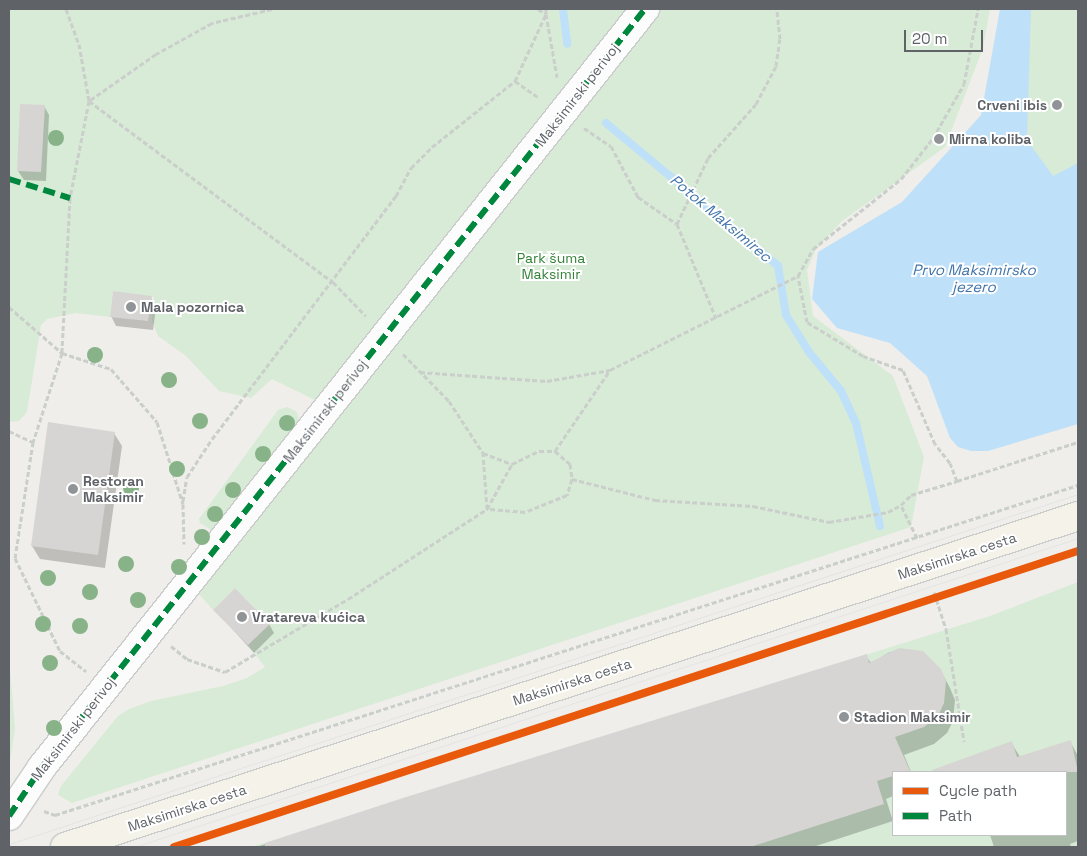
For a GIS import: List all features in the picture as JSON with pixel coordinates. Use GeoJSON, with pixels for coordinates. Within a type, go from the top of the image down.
{"type":"FeatureCollection","features":[{"type":"Feature","properties":{"kind":"main road","name":"Maksimirska cesta"},"geometry":{"type":"LineString","coordinates":[[65,847],[1078,516]]}},
{"type":"Feature","properties":{"kind":"street","name":"Maksimirski perivoj"},"geometry":{"type":"LineString","coordinates":[[9,816],[32,781],[151,629],[645,9]]}},
{"type":"Feature","properties":{"kind":"path"},"geometry":{"type":"LineString","coordinates":[[66,9],[80,44],[89,101],[70,198],[62,353],[33,442],[15,558],[60,651],[106,687]]}},
{"type":"Feature","properties":{"kind":"path"},"geometry":{"type":"LineString","coordinates":[[89,101],[156,54],[212,23],[272,9]]}},
{"type":"Feature","properties":{"kind":"path"},"geometry":{"type":"LineString","coordinates":[[538,9],[546,14]]}},
{"type":"Feature","properties":{"kind":"path"},"geometry":{"type":"LineString","coordinates":[[546,9],[563,114],[611,146],[638,197],[677,224],[716,318]]}},
{"type":"Feature","properties":{"kind":"path"},"geometry":{"type":"LineString","coordinates":[[677,224],[686,210],[695,180],[721,140],[756,104],[776,66],[780,39],[777,9]]}},
{"type":"Feature","properties":{"kind":"path"},"geometry":{"type":"LineString","coordinates":[[957,482],[950,463],[935,444],[903,370],[863,356],[807,322],[798,276],[813,249],[901,179],[933,138],[964,84],[978,9]]}},
{"type":"Feature","properties":{"kind":"path"},"geometry":{"type":"LineString","coordinates":[[186,586],[183,504],[187,477],[212,439],[333,282],[396,196],[411,168],[432,147],[515,81],[546,14]]}},
{"type":"Feature","properties":{"kind":"path"},"geometry":{"type":"LineString","coordinates":[[89,101],[333,282],[386,334],[449,402],[482,454],[487,509]]}},
{"type":"Feature","properties":{"kind":"path"},"geometry":{"type":"LineString","coordinates":[[420,372],[547,381],[610,370],[798,276]]}},
{"type":"Feature","properties":{"kind":"path"},"geometry":{"type":"LineString","coordinates":[[9,307],[62,353],[111,369],[156,422],[183,504]]}},
{"type":"Feature","properties":{"kind":"path"},"geometry":{"type":"LineString","coordinates":[[555,451],[610,370]]}},
{"type":"Feature","properties":{"kind":"path"},"geometry":{"type":"LineString","coordinates":[[9,431],[33,442]]}},
{"type":"Feature","properties":{"kind":"path"},"geometry":{"type":"LineString","coordinates":[[572,479],[655,500],[752,506],[829,522],[888,512],[901,505],[911,496],[1078,442]]}},
{"type":"Feature","properties":{"kind":"path"},"geometry":{"type":"LineString","coordinates":[[151,629],[187,659],[225,672],[348,599],[487,509],[512,464],[539,451],[555,451],[570,464],[572,479],[567,495],[525,512],[487,509]]}},
{"type":"Feature","properties":{"kind":"path"},"geometry":{"type":"LineString","coordinates":[[482,454],[512,464]]}},
{"type":"Feature","properties":{"kind":"path"},"geometry":{"type":"LineString","coordinates":[[38,810],[55,815],[1078,485]]}},
{"type":"Feature","properties":{"kind":"path"},"geometry":{"type":"LineString","coordinates":[[901,505],[916,537]]}},
{"type":"Feature","properties":{"kind":"path"},"geometry":{"type":"LineString","coordinates":[[934,592],[946,629],[964,742]]}},
{"type":"Feature","properties":{"kind":"green space","name":"Park šuma Maksimir"},"geometry":{"type":"Polygon","coordinates":[[[9,9],[990,9],[983,48],[945,147],[842,221],[816,249],[807,270],[813,316],[893,376],[924,457],[911,527],[72,803],[58,795],[61,786],[118,716],[129,709],[151,701],[223,686],[247,678],[265,667],[248,645],[269,623],[235,588],[213,610],[198,593],[317,401],[272,379],[251,398],[219,391],[186,356],[158,336],[152,321],[154,297],[113,291],[110,317],[76,313],[47,319],[41,325],[27,412],[19,421],[9,422],[9,9]]]}},
{"type":"Feature","properties":{"kind":"green space"},"geometry":{"type":"Polygon","coordinates":[[[1000,9],[1078,9],[1078,259],[1001,156],[1000,9]]]}},
{"type":"Feature","properties":{"kind":"green space"},"geometry":{"type":"Polygon","coordinates":[[[287,407],[297,412],[300,424],[213,531],[200,523],[199,519],[278,410],[287,407]]]}},
{"type":"Feature","properties":{"kind":"green space","name":"Stadion Maksimir"},"geometry":{"type":"Polygon","coordinates":[[[1078,582],[1078,847],[252,847],[990,616],[1078,582]]]}},
{"type":"Feature","properties":{"kind":"green space"},"geometry":{"type":"Polygon","coordinates":[[[9,656],[15,728],[9,769],[9,656]]]}},
{"type":"Feature","properties":{"kind":"water","name":"Prvo Maksimirsko jezero"},"geometry":{"type":"Polygon","coordinates":[[[1000,9],[1031,9],[1027,140],[1053,176],[1078,163],[1078,424],[988,451],[971,451],[958,447],[950,438],[927,376],[890,343],[837,328],[812,299],[818,252],[902,202],[981,115],[1000,9]]]}},
{"type":"Feature","properties":{"kind":"building"},"geometry":{"type":"Polygon","coordinates":[[[20,104],[45,105],[41,172],[17,171],[20,104]]]}},
{"type":"Feature","properties":{"kind":"building","name":"Mala pozornica"},"geometry":{"type":"Polygon","coordinates":[[[113,291],[152,296],[148,321],[110,317],[113,291]]]}},
{"type":"Feature","properties":{"kind":"building","name":"Restoran Maksimir"},"geometry":{"type":"Polygon","coordinates":[[[48,422],[115,432],[98,555],[31,546],[48,422]]]}},
{"type":"Feature","properties":{"kind":"building","name":"Vratareva kućica"},"geometry":{"type":"Polygon","coordinates":[[[235,588],[270,624],[248,645],[213,610],[235,588]]]}},
{"type":"Feature","properties":{"kind":"building","name":"Stadion Maksimir"},"geometry":{"type":"Polygon","coordinates":[[[899,648],[923,651],[941,669],[946,681],[944,703],[938,716],[924,727],[895,737],[910,771],[892,771],[892,776],[877,781],[884,804],[750,847],[265,847],[265,843],[403,798],[867,654],[869,663],[899,648]]]}},
{"type":"Feature","properties":{"kind":"building"},"geometry":{"type":"Polygon","coordinates":[[[1071,740],[1078,772],[932,770],[1012,741],[1017,757],[1071,740]]]}},
{"type":"Feature","properties":{"kind":"waterway","name":"Potok Maksimirec"},"geometry":{"type":"LineString","coordinates":[[563,9],[567,44]]}},
{"type":"Feature","properties":{"kind":"waterway","name":"Potok Maksimirec"},"geometry":{"type":"LineString","coordinates":[[606,123],[778,266],[786,315],[809,352],[841,391],[856,423],[880,526]]}},
{"type":"Feature","properties":{"kind":"tram line"},"geometry":{"type":"LineString","coordinates":[[9,844],[1078,494]]}},
{"type":"Feature","properties":{"kind":"tram line"},"geometry":{"type":"LineString","coordinates":[[134,847],[1078,538]]}},
{"type":"Feature","properties":{"kind":"marked path"},"geometry":{"type":"LineString","coordinates":[[9,816],[42,767],[645,9]]}},
{"type":"Feature","properties":{"kind":"marked path"},"geometry":{"type":"LineString","coordinates":[[9,179],[70,198]]}},
{"type":"Feature","properties":{"kind":"cycle path"},"geometry":{"type":"LineString","coordinates":[[174,847],[1078,551]]}},
{"type":"Feature","properties":{"kind":"place","name":"Crveni ibis"},"geometry":{"type":"Point","coordinates":[1057,105]}},
{"type":"Feature","properties":{"kind":"place","name":"Mirna koliba"},"geometry":{"type":"Point","coordinates":[939,139]}},
{"type":"Feature","properties":{"kind":"place","name":"Mala pozornica"},"geometry":{"type":"Point","coordinates":[131,307]}},
{"type":"Feature","properties":{"kind":"place","name":"Restoran Maksimir"},"geometry":{"type":"Point","coordinates":[73,489]}},
{"type":"Feature","properties":{"kind":"place","name":"Vratareva kućica"},"geometry":{"type":"Point","coordinates":[242,617]}},
{"type":"Feature","properties":{"kind":"place","name":"Stadion Maksimir"},"geometry":{"type":"Point","coordinates":[844,717]}}]}
